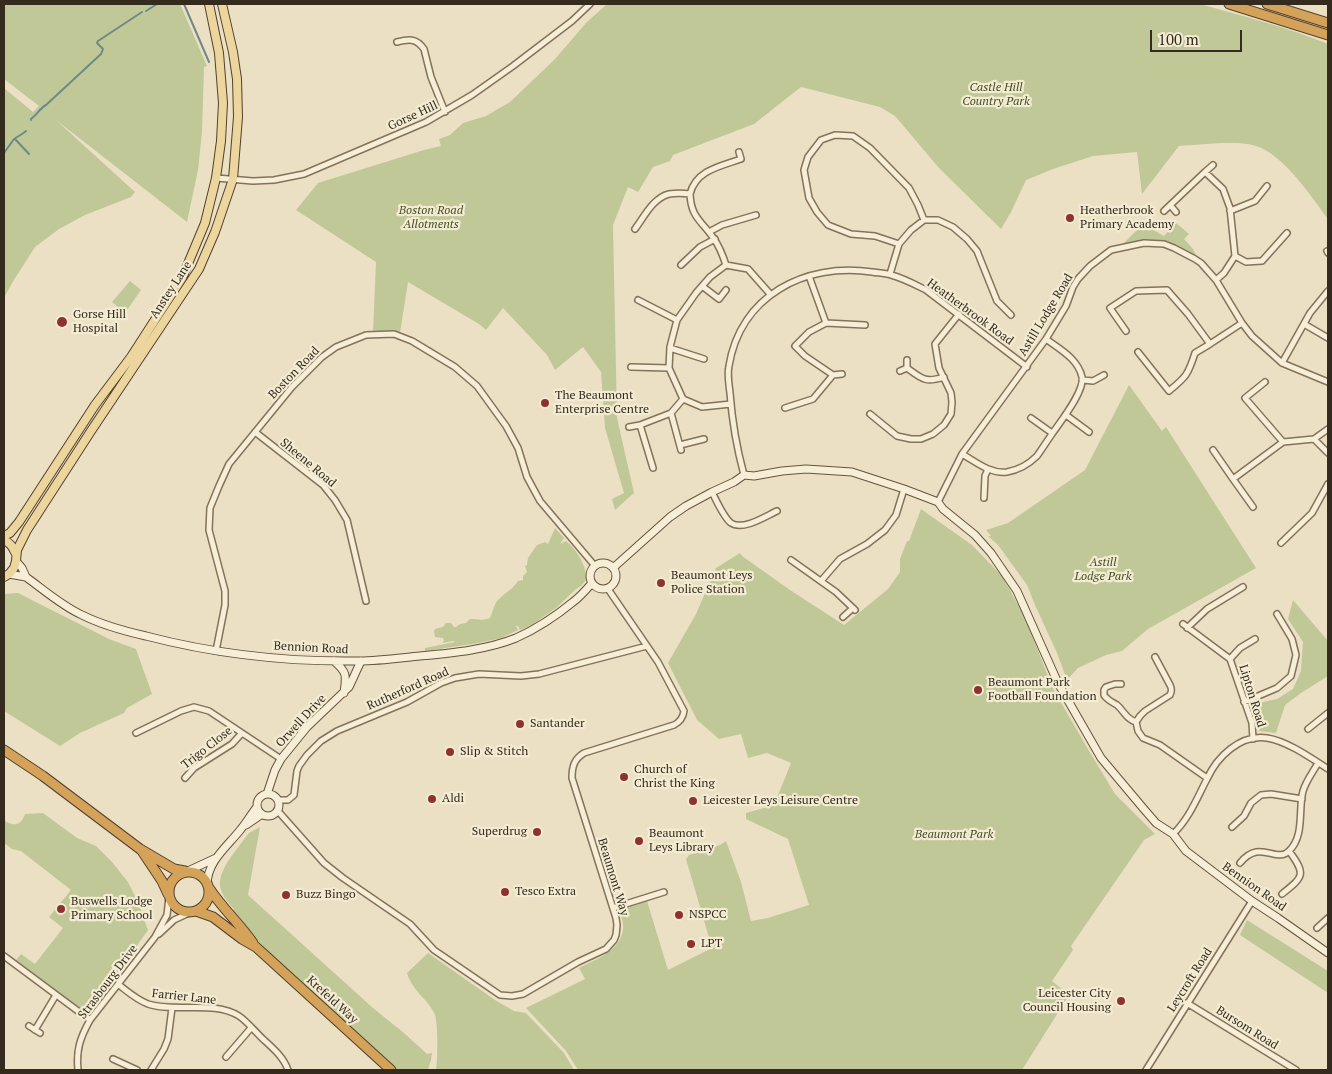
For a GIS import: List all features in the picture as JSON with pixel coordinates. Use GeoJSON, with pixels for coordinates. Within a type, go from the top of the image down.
{"type":"FeatureCollection","features":[{"type":"Feature","properties":{"kind":"highway"},"geometry":{"type":"LineString","coordinates":[[1229,4],[1328,35]]}},
{"type":"Feature","properties":{"kind":"highway"},"geometry":{"type":"LineString","coordinates":[[1267,4],[1328,23]]}},
{"type":"Feature","properties":{"kind":"highway"},"geometry":{"type":"LineString","coordinates":[[4,750],[43,776],[140,849],[174,869],[196,873],[202,877],[208,887],[207,900],[204,906],[194,911],[185,912],[176,908],[158,875],[140,849]]}},
{"type":"Feature","properties":{"kind":"highway"},"geometry":{"type":"LineString","coordinates":[[169,896],[171,882],[174,877],[186,871]]}},
{"type":"Feature","properties":{"kind":"highway","name":"Krefeld Way"},"geometry":{"type":"LineString","coordinates":[[208,887],[218,902],[247,934],[256,947],[390,1070]]}},
{"type":"Feature","properties":{"kind":"highway","name":"Krefeld Way"},"geometry":{"type":"LineString","coordinates":[[194,911],[214,917],[242,939],[256,947]]}},
{"type":"Feature","properties":{"kind":"main road","name":"Anstey Lane"},"geometry":{"type":"LineString","coordinates":[[4,538],[19,522],[95,404],[131,357],[182,278],[205,223],[216,178],[222,141],[223,103],[219,53],[209,4]]}},
{"type":"Feature","properties":{"kind":"main road","name":"Anstey Lane"},"geometry":{"type":"LineString","coordinates":[[7,575],[14,568],[16,550],[21,539],[199,268],[215,232],[233,179],[238,117],[233,52],[222,4]]}},
{"type":"Feature","properties":{"kind":"main road"},"geometry":{"type":"LineString","coordinates":[[4,538],[13,547],[16,558]]}},
{"type":"Feature","properties":{"kind":"street","name":"Gorse Hill"},"geometry":{"type":"LineString","coordinates":[[216,178],[253,181],[304,174],[426,122],[472,95],[513,66],[572,21],[590,4]]}},
{"type":"Feature","properties":{"kind":"street"},"geometry":{"type":"LineString","coordinates":[[397,42],[409,39],[417,42],[424,49],[431,77],[445,112]]}},
{"type":"Feature","properties":{"kind":"street"},"geometry":{"type":"LineString","coordinates":[[899,244],[875,236],[851,234],[828,225],[817,212],[809,198],[804,170],[808,157],[821,140],[835,135],[853,136],[870,148],[909,188],[924,220]]}},
{"type":"Feature","properties":{"kind":"street"},"geometry":{"type":"LineString","coordinates":[[726,265],[715,239],[694,214],[690,203],[690,194],[696,180],[707,170],[741,159],[739,152]]}},
{"type":"Feature","properties":{"kind":"street"},"geometry":{"type":"LineString","coordinates":[[1164,212],[1213,165]]}},
{"type":"Feature","properties":{"kind":"street"},"geometry":{"type":"LineString","coordinates":[[1206,172],[1223,189],[1230,212],[1235,256],[1224,273],[1216,280]]}},
{"type":"Feature","properties":{"kind":"street"},"geometry":{"type":"LineString","coordinates":[[1230,212],[1255,201],[1267,186]]}},
{"type":"Feature","properties":{"kind":"street"},"geometry":{"type":"LineString","coordinates":[[635,229],[651,206],[658,200],[669,194],[690,194]]}},
{"type":"Feature","properties":{"kind":"street"},"geometry":{"type":"LineString","coordinates":[[1170,206],[1176,212]]}},
{"type":"Feature","properties":{"kind":"street"},"geometry":{"type":"LineString","coordinates":[[708,232],[722,225],[756,215]]}},
{"type":"Feature","properties":{"kind":"street"},"geometry":{"type":"LineString","coordinates":[[890,274],[899,244],[910,230],[924,220],[938,220],[953,227],[977,251],[997,301],[1011,315]]}},
{"type":"Feature","properties":{"kind":"street"},"geometry":{"type":"LineString","coordinates":[[1235,256],[1246,262],[1262,261],[1287,233]]}},
{"type":"Feature","properties":{"kind":"street"},"geometry":{"type":"LineString","coordinates":[[681,265],[700,247],[715,239]]}},
{"type":"Feature","properties":{"kind":"street","name":"Astill Lodge Road"},"geometry":{"type":"LineString","coordinates":[[938,502],[962,454],[1046,339],[1066,306],[1078,279],[1090,266],[1111,250],[1144,244],[1164,244],[1195,259],[1216,280],[1252,336],[1282,363],[1328,382]]}},
{"type":"Feature","properties":{"kind":"street"},"geometry":{"type":"LineString","coordinates":[[731,404],[702,407],[683,399],[669,368],[670,348],[677,320],[696,292],[710,277],[726,265],[748,270],[771,295]]}},
{"type":"Feature","properties":{"kind":"street","name":"Heatherbrook Road"},"geometry":{"type":"LineString","coordinates":[[744,475],[731,404],[728,367],[735,341],[748,318],[771,295],[791,282],[831,271],[855,269],[890,274],[912,282],[926,290],[1027,367]]}},
{"type":"Feature","properties":{"kind":"street"},"geometry":{"type":"LineString","coordinates":[[809,276],[826,323]]}},
{"type":"Feature","properties":{"kind":"street"},"geometry":{"type":"LineString","coordinates":[[702,286],[719,299],[726,290]]}},
{"type":"Feature","properties":{"kind":"street"},"geometry":{"type":"LineString","coordinates":[[1126,331],[1110,308],[1136,291],[1167,290],[1210,344]]}},
{"type":"Feature","properties":{"kind":"street"},"geometry":{"type":"LineString","coordinates":[[1282,363],[1310,313],[1328,290]]}},
{"type":"Feature","properties":{"kind":"street"},"geometry":{"type":"LineString","coordinates":[[638,300],[677,320]]}},
{"type":"Feature","properties":{"kind":"street"},"geometry":{"type":"LineString","coordinates":[[870,414],[897,436],[921,439],[933,434],[944,425],[951,414],[951,393],[939,368],[935,344],[959,314]]}},
{"type":"Feature","properties":{"kind":"street"},"geometry":{"type":"LineString","coordinates":[[842,374],[833,375],[805,356],[795,346],[809,332],[826,323],[865,325]]}},
{"type":"Feature","properties":{"kind":"street"},"geometry":{"type":"LineString","coordinates":[[1138,352],[1169,391],[1190,370],[1195,353],[1242,323]]}},
{"type":"Feature","properties":{"kind":"street"},"geometry":{"type":"LineString","coordinates":[[1304,324],[1328,338]]}},
{"type":"Feature","properties":{"kind":"street","name":"Boston Road"},"geometry":{"type":"LineString","coordinates":[[216,650],[225,605],[225,591],[209,530],[210,508],[229,464],[292,387],[322,356],[336,347],[366,335],[394,334],[412,341],[455,367],[477,386],[510,433],[518,448],[527,477],[540,501],[595,566]]}},
{"type":"Feature","properties":{"kind":"street"},"geometry":{"type":"LineString","coordinates":[[962,454],[988,470],[995,472],[1020,469],[1036,456],[1066,415],[1079,392],[1083,380],[1079,367],[1071,357],[1046,339]]}},
{"type":"Feature","properties":{"kind":"street"},"geometry":{"type":"LineString","coordinates":[[670,348],[704,359]]}},
{"type":"Feature","properties":{"kind":"street"},"geometry":{"type":"LineString","coordinates":[[907,360],[907,368]]}},
{"type":"Feature","properties":{"kind":"street"},"geometry":{"type":"LineString","coordinates":[[631,366],[669,368]]}},
{"type":"Feature","properties":{"kind":"street"},"geometry":{"type":"LineString","coordinates":[[907,368],[922,379],[933,381],[944,377]]}},
{"type":"Feature","properties":{"kind":"street"},"geometry":{"type":"LineString","coordinates":[[900,370],[907,368]]}},
{"type":"Feature","properties":{"kind":"street"},"geometry":{"type":"LineString","coordinates":[[785,408],[813,399],[833,375]]}},
{"type":"Feature","properties":{"kind":"street"},"geometry":{"type":"LineString","coordinates":[[1083,380],[1093,381],[1104,375]]}},
{"type":"Feature","properties":{"kind":"street"},"geometry":{"type":"LineString","coordinates":[[1265,382],[1245,398],[1283,442]]}},
{"type":"Feature","properties":{"kind":"street"},"geometry":{"type":"LineString","coordinates":[[629,427],[640,425],[671,413],[683,399]]}},
{"type":"Feature","properties":{"kind":"street"},"geometry":{"type":"LineString","coordinates":[[671,413],[680,447],[704,439]]}},
{"type":"Feature","properties":{"kind":"street"},"geometry":{"type":"LineString","coordinates":[[1066,415],[1089,432]]}},
{"type":"Feature","properties":{"kind":"street"},"geometry":{"type":"LineString","coordinates":[[1032,418],[1052,433]]}},
{"type":"Feature","properties":{"kind":"street"},"geometry":{"type":"LineString","coordinates":[[640,425],[653,468]]}},
{"type":"Feature","properties":{"kind":"street"},"geometry":{"type":"LineString","coordinates":[[1233,479],[1283,442],[1314,438],[1328,428]]}},
{"type":"Feature","properties":{"kind":"street","name":"Sheene Road"},"geometry":{"type":"LineString","coordinates":[[255,432],[322,485],[336,500],[347,520],[366,601]]}},
{"type":"Feature","properties":{"kind":"street"},"geometry":{"type":"LineString","coordinates":[[1314,438],[1328,453]]}},
{"type":"Feature","properties":{"kind":"street"},"geometry":{"type":"LineString","coordinates":[[1213,450],[1253,507]]}},
{"type":"Feature","properties":{"kind":"street"},"geometry":{"type":"LineString","coordinates":[[613,568],[670,518],[744,475],[754,476],[782,470],[806,469],[852,472],[938,502]]}},
{"type":"Feature","properties":{"kind":"street"},"geometry":{"type":"LineString","coordinates":[[984,498],[985,476],[988,470]]}},
{"type":"Feature","properties":{"kind":"street"},"geometry":{"type":"LineString","coordinates":[[1281,543],[1312,513],[1328,484]]}},
{"type":"Feature","properties":{"kind":"street"},"geometry":{"type":"LineString","coordinates":[[821,581],[840,559],[867,544],[885,530],[896,515],[904,489]]}},
{"type":"Feature","properties":{"kind":"street"},"geometry":{"type":"LineString","coordinates":[[712,492],[726,517],[735,525],[748,524],[777,511]]}},
{"type":"Feature","properties":{"kind":"street","name":"Bennion Road"},"geometry":{"type":"LineString","coordinates":[[938,502],[943,509],[975,535],[991,553],[1017,592],[1058,683],[1101,758],[1136,800],[1156,823],[1173,834],[1186,851],[1252,901],[1328,953]]}},
{"type":"Feature","properties":{"kind":"street","name":"Bennion Road"},"geometry":{"type":"LineString","coordinates":[[16,558],[26,577]]}},
{"type":"Feature","properties":{"kind":"street"},"geometry":{"type":"LineString","coordinates":[[791,560],[836,592],[854,609],[843,617]]}},
{"type":"Feature","properties":{"kind":"street"},"geometry":{"type":"LineString","coordinates":[[601,563],[613,568],[616,580],[611,586],[599,589],[592,583],[590,576],[592,568],[595,566],[601,563]]}},
{"type":"Feature","properties":{"kind":"street","name":"Bennion Road"},"geometry":{"type":"LineString","coordinates":[[7,575],[26,577],[80,615],[100,623],[161,640],[269,657],[334,661],[361,661],[467,651],[490,646],[515,638],[538,627],[574,602],[592,583]]}},
{"type":"Feature","properties":{"kind":"street","name":"Lipton Road"},"geometry":{"type":"LineString","coordinates":[[1243,587],[1207,609],[1185,626],[1230,659],[1252,723],[1254,739]]}},
{"type":"Feature","properties":{"kind":"street","name":"Beaumont Way"},"geometry":{"type":"LineString","coordinates":[[277,810],[324,863],[410,924],[434,950],[500,995],[512,996],[523,994],[578,962],[606,949],[614,940],[617,925],[572,778],[572,766],[584,753],[674,726],[681,720],[684,711],[659,664],[608,588]]}},
{"type":"Feature","properties":{"kind":"street"},"geometry":{"type":"LineString","coordinates":[[1244,702],[1277,688],[1291,676],[1296,655],[1292,639],[1277,614]]}},
{"type":"Feature","properties":{"kind":"street"},"geometry":{"type":"LineString","coordinates":[[1230,659],[1240,648],[1255,639]]}},
{"type":"Feature","properties":{"kind":"street","name":"Rutherford Road"},"geometry":{"type":"LineString","coordinates":[[278,800],[288,800],[294,795],[299,766],[307,754],[321,741],[350,724],[407,702],[447,680],[480,674],[520,676],[539,674],[647,646]]}},
{"type":"Feature","properties":{"kind":"street"},"geometry":{"type":"LineString","coordinates":[[1155,657],[1172,692],[1170,696],[1140,716],[1136,722],[1138,731],[1144,738],[1160,746],[1207,778]]}},
{"type":"Feature","properties":{"kind":"street","name":"Orwell Drive"},"geometry":{"type":"LineString","coordinates":[[334,661],[344,669],[344,693]]}},
{"type":"Feature","properties":{"kind":"street","name":"Orwell Drive"},"geometry":{"type":"LineString","coordinates":[[267,794],[280,759],[307,727],[349,687],[361,661]]}},
{"type":"Feature","properties":{"kind":"street"},"geometry":{"type":"LineString","coordinates":[[1121,684],[1106,687],[1104,695],[1120,708],[1128,718],[1136,722]]}},
{"type":"Feature","properties":{"kind":"street"},"geometry":{"type":"LineString","coordinates":[[136,733],[181,711],[194,707],[209,711],[280,759]]}},
{"type":"Feature","properties":{"kind":"street"},"geometry":{"type":"LineString","coordinates":[[1308,729],[1328,713]]}},
{"type":"Feature","properties":{"kind":"street","name":"Trigo Close"},"geometry":{"type":"LineString","coordinates":[[185,778],[194,768],[232,744],[242,733]]}},
{"type":"Feature","properties":{"kind":"street"},"geometry":{"type":"LineString","coordinates":[[1173,834],[1192,810],[1217,762],[1229,750],[1243,742],[1267,738],[1284,744],[1328,769]]}},
{"type":"Feature","properties":{"kind":"street"},"geometry":{"type":"LineString","coordinates":[[1240,863],[1244,857],[1256,851],[1281,855],[1289,851],[1296,841],[1306,784],[1318,763]]}},
{"type":"Feature","properties":{"kind":"street"},"geometry":{"type":"LineString","coordinates":[[208,887],[209,873],[216,858],[242,829],[257,807],[258,800],[261,796],[267,794],[275,796],[278,804],[274,814],[262,814],[242,829]]}},
{"type":"Feature","properties":{"kind":"street"},"geometry":{"type":"LineString","coordinates":[[1232,827],[1244,816],[1251,803],[1261,795],[1271,794],[1302,799]]}},
{"type":"Feature","properties":{"kind":"street"},"geometry":{"type":"LineString","coordinates":[[257,807],[262,814]]}},
{"type":"Feature","properties":{"kind":"street"},"geometry":{"type":"LineString","coordinates":[[1282,894],[1300,878],[1298,864],[1289,851]]}},
{"type":"Feature","properties":{"kind":"street"},"geometry":{"type":"LineString","coordinates":[[186,871],[216,858]]}},
{"type":"Feature","properties":{"kind":"street"},"geometry":{"type":"LineString","coordinates":[[613,908],[664,892]]}},
{"type":"Feature","properties":{"kind":"street","name":"Strasbourg Drive"},"geometry":{"type":"LineString","coordinates":[[155,938],[167,915],[169,896]]}},
{"type":"Feature","properties":{"kind":"street","name":"Leycroft Road"},"geometry":{"type":"LineString","coordinates":[[1146,1070],[1252,901]]}},
{"type":"Feature","properties":{"kind":"street","name":"Strasbourg Drive"},"geometry":{"type":"LineString","coordinates":[[78,1070],[79,1042],[90,1020],[155,938],[174,920],[194,911]]}},
{"type":"Feature","properties":{"kind":"street"},"geometry":{"type":"LineString","coordinates":[[1317,928],[1328,918]]}},
{"type":"Feature","properties":{"kind":"street"},"geometry":{"type":"LineString","coordinates":[[4,956],[90,1020]]}},
{"type":"Feature","properties":{"kind":"street","name":"Farrier Lane"},"geometry":{"type":"LineString","coordinates":[[118,985],[142,1001],[155,1006],[213,1009],[227,1011],[239,1016],[279,1054],[288,1070]]}},
{"type":"Feature","properties":{"kind":"street"},"geometry":{"type":"LineString","coordinates":[[29,1026],[38,1031],[56,996]]}},
{"type":"Feature","properties":{"kind":"street","name":"Bursom Road"},"geometry":{"type":"LineString","coordinates":[[1188,1003],[1296,1070]]}},
{"type":"Feature","properties":{"kind":"street"},"geometry":{"type":"LineString","coordinates":[[151,1070],[168,1040],[172,1008]]}},
{"type":"Feature","properties":{"kind":"street"},"geometry":{"type":"LineString","coordinates":[[226,1057],[251,1028]]}},
{"type":"Feature","properties":{"kind":"street"},"geometry":{"type":"LineString","coordinates":[[113,1059],[136,1070]]}},
{"type":"Feature","properties":{"kind":"green space"},"geometry":{"type":"Polygon","coordinates":[[[4,4],[180,4],[207,66],[204,67],[202,132],[198,170],[187,222],[56,120],[135,192],[131,197],[85,215],[59,229],[35,247],[4,298],[4,88],[33,112],[39,106],[4,79],[4,4]]]}},
{"type":"Feature","properties":{"kind":"green space","name":"Castle Hill Country Park"},"geometry":{"type":"Polygon","coordinates":[[[607,4],[1200,4],[1265,22],[1328,44],[1328,219],[1296,177],[1277,158],[1256,146],[1239,143],[1218,143],[1179,146],[1142,194],[1137,152],[1093,156],[1053,169],[1026,180],[1001,229],[939,168],[895,116],[880,107],[801,87],[754,124],[673,155],[670,161],[653,167],[638,192],[628,187],[613,225],[617,418],[634,493],[615,510],[612,499],[624,493],[605,428],[601,372],[583,347],[555,370],[547,355],[503,308],[486,330],[408,282],[400,333],[373,332],[376,262],[296,210],[318,183],[441,146],[439,139],[450,135],[463,123],[486,116],[510,102],[555,59],[586,23],[607,4]]]}},
{"type":"Feature","properties":{"kind":"green space"},"geometry":{"type":"Polygon","coordinates":[[[1176,223],[1189,234],[1184,239],[1193,249],[1199,261],[1174,248],[1150,244],[1118,249],[1141,226],[1150,228],[1164,236],[1176,223]]]}},
{"type":"Feature","properties":{"kind":"green space"},"geometry":{"type":"Polygon","coordinates":[[[130,281],[141,290],[125,313],[112,302],[130,281]]]}},
{"type":"Feature","properties":{"kind":"green space","name":"Astill Lodge Park"},"geometry":{"type":"Polygon","coordinates":[[[1129,385],[1162,431],[1166,427],[1256,568],[1148,629],[1122,651],[1106,655],[1078,668],[1067,680],[1027,585],[998,545],[988,536],[991,536],[986,530],[1008,523],[1085,470],[1129,385]]]}},
{"type":"Feature","properties":{"kind":"green space","name":"Beaumont Park"},"geometry":{"type":"Polygon","coordinates":[[[921,509],[972,545],[1002,576],[1026,619],[1052,687],[1089,751],[1115,794],[1155,834],[1144,840],[1071,946],[1073,950],[1052,981],[1069,995],[1022,1070],[578,1070],[566,1051],[526,1008],[585,979],[579,968],[606,954],[621,938],[623,922],[620,910],[647,901],[668,970],[712,948],[686,859],[689,855],[720,845],[726,841],[741,882],[751,921],[768,918],[809,905],[788,839],[746,819],[746,813],[774,805],[791,763],[767,753],[748,758],[741,734],[719,739],[697,720],[668,663],[696,614],[716,568],[740,553],[790,590],[844,625],[888,589],[900,572],[900,559],[921,509]]]}},
{"type":"Feature","properties":{"kind":"green space"},"geometry":{"type":"Polygon","coordinates":[[[555,528],[564,538],[560,544],[566,541],[574,549],[583,564],[586,580],[581,586],[556,608],[533,624],[520,630],[516,626],[518,630],[501,638],[425,651],[425,648],[455,642],[443,643],[443,638],[435,637],[435,629],[443,627],[446,623],[451,623],[456,627],[470,619],[482,620],[490,618],[497,601],[518,581],[523,580],[523,576],[527,572],[525,566],[527,565],[528,558],[537,545],[545,542],[548,544],[555,528]]]}},
{"type":"Feature","properties":{"kind":"green space"},"geometry":{"type":"Polygon","coordinates":[[[18,593],[109,639],[136,649],[152,694],[127,708],[124,713],[80,733],[60,746],[4,711],[4,594],[18,593]]]}},
{"type":"Feature","properties":{"kind":"green space"},"geometry":{"type":"Polygon","coordinates":[[[1293,600],[1328,641],[1328,676],[1285,705],[1276,733],[1259,731],[1254,704],[1277,699],[1293,689],[1301,671],[1303,642],[1288,619],[1293,600]]]}},
{"type":"Feature","properties":{"kind":"green space","name":"Buswells Lodge Primary School"},"geometry":{"type":"Polygon","coordinates":[[[43,813],[77,838],[96,846],[112,862],[128,882],[138,902],[148,930],[113,980],[89,1009],[81,1010],[16,960],[21,954],[35,964],[63,928],[49,917],[71,890],[21,851],[12,849],[4,843],[4,820],[11,824],[16,824],[21,821],[25,814],[43,813]]]}},
{"type":"Feature","properties":{"kind":"green space"},"geometry":{"type":"Polygon","coordinates":[[[260,827],[248,895],[373,1008],[427,1054],[432,1053],[428,1070],[395,1070],[278,962],[231,912],[234,909],[222,893],[221,877],[227,862],[245,838],[249,833],[260,827]]]}},
{"type":"Feature","properties":{"kind":"green space"},"geometry":{"type":"Polygon","coordinates":[[[1247,920],[1328,971],[1328,993],[1240,935],[1247,920]]]}},
{"type":"Feature","properties":{"kind":"green space"},"geometry":{"type":"Polygon","coordinates":[[[428,953],[495,1000],[514,1011],[526,1013],[564,1053],[574,1070],[436,1070],[437,1026],[435,1015],[409,979],[407,973],[428,953]]]}},
{"type":"Feature","properties":{"kind":"waterway"},"geometry":{"type":"LineString","coordinates":[[146,11],[157,4]]}},
{"type":"Feature","properties":{"kind":"waterway"},"geometry":{"type":"LineString","coordinates":[[184,4],[209,62]]}},
{"type":"Feature","properties":{"kind":"waterway"},"geometry":{"type":"LineString","coordinates":[[31,120],[101,54],[103,49],[97,43],[98,41],[142,12]]}},
{"type":"Feature","properties":{"kind":"waterway"},"geometry":{"type":"LineString","coordinates":[[4,153],[14,139],[26,131]]}},
{"type":"Feature","properties":{"kind":"waterway"},"geometry":{"type":"LineString","coordinates":[[15,139],[29,154]]}},
{"type":"Feature","properties":{"kind":"place","name":"Heatherbrook Primary Academy"},"geometry":{"type":"Point","coordinates":[1070,218]}},
{"type":"Feature","properties":{"kind":"place","name":"Gorse Hill Hospital"},"geometry":{"type":"Point","coordinates":[62,322]}},
{"type":"Feature","properties":{"kind":"place","name":"The Beaumont Enterprise Centre"},"geometry":{"type":"Point","coordinates":[545,403]}},
{"type":"Feature","properties":{"kind":"place","name":"Beaumont Leys Police Station"},"geometry":{"type":"Point","coordinates":[661,583]}},
{"type":"Feature","properties":{"kind":"place","name":"Beaumont Park Football Foundation"},"geometry":{"type":"Point","coordinates":[978,690]}},
{"type":"Feature","properties":{"kind":"place","name":"Santander"},"geometry":{"type":"Point","coordinates":[520,724]}},
{"type":"Feature","properties":{"kind":"place","name":"Slip & Stitch"},"geometry":{"type":"Point","coordinates":[450,752]}},
{"type":"Feature","properties":{"kind":"place","name":"Church of Christ the King"},"geometry":{"type":"Point","coordinates":[624,777]}},
{"type":"Feature","properties":{"kind":"place","name":"Aldi"},"geometry":{"type":"Point","coordinates":[432,799]}},
{"type":"Feature","properties":{"kind":"place","name":"Leicester Leys Leisure Centre"},"geometry":{"type":"Point","coordinates":[693,801]}},
{"type":"Feature","properties":{"kind":"place","name":"Superdrug"},"geometry":{"type":"Point","coordinates":[537,832]}},
{"type":"Feature","properties":{"kind":"place","name":"Beaumont Leys Library"},"geometry":{"type":"Point","coordinates":[639,841]}},
{"type":"Feature","properties":{"kind":"place","name":"Tesco Extra"},"geometry":{"type":"Point","coordinates":[505,892]}},
{"type":"Feature","properties":{"kind":"place","name":"Buzz Bingo"},"geometry":{"type":"Point","coordinates":[286,895]}},
{"type":"Feature","properties":{"kind":"place","name":"Buswells Lodge Primary School"},"geometry":{"type":"Point","coordinates":[61,909]}},
{"type":"Feature","properties":{"kind":"place","name":"NSPCC"},"geometry":{"type":"Point","coordinates":[679,915]}},
{"type":"Feature","properties":{"kind":"place","name":"LPT"},"geometry":{"type":"Point","coordinates":[691,944]}},
{"type":"Feature","properties":{"kind":"place","name":"Leicester City Council Housing"},"geometry":{"type":"Point","coordinates":[1121,1001]}},
{"type":"Feature","properties":{"kind":"park label","name":"Boston Road Allotments"},"geometry":{"type":"Point","coordinates":[431,218]}}]}
